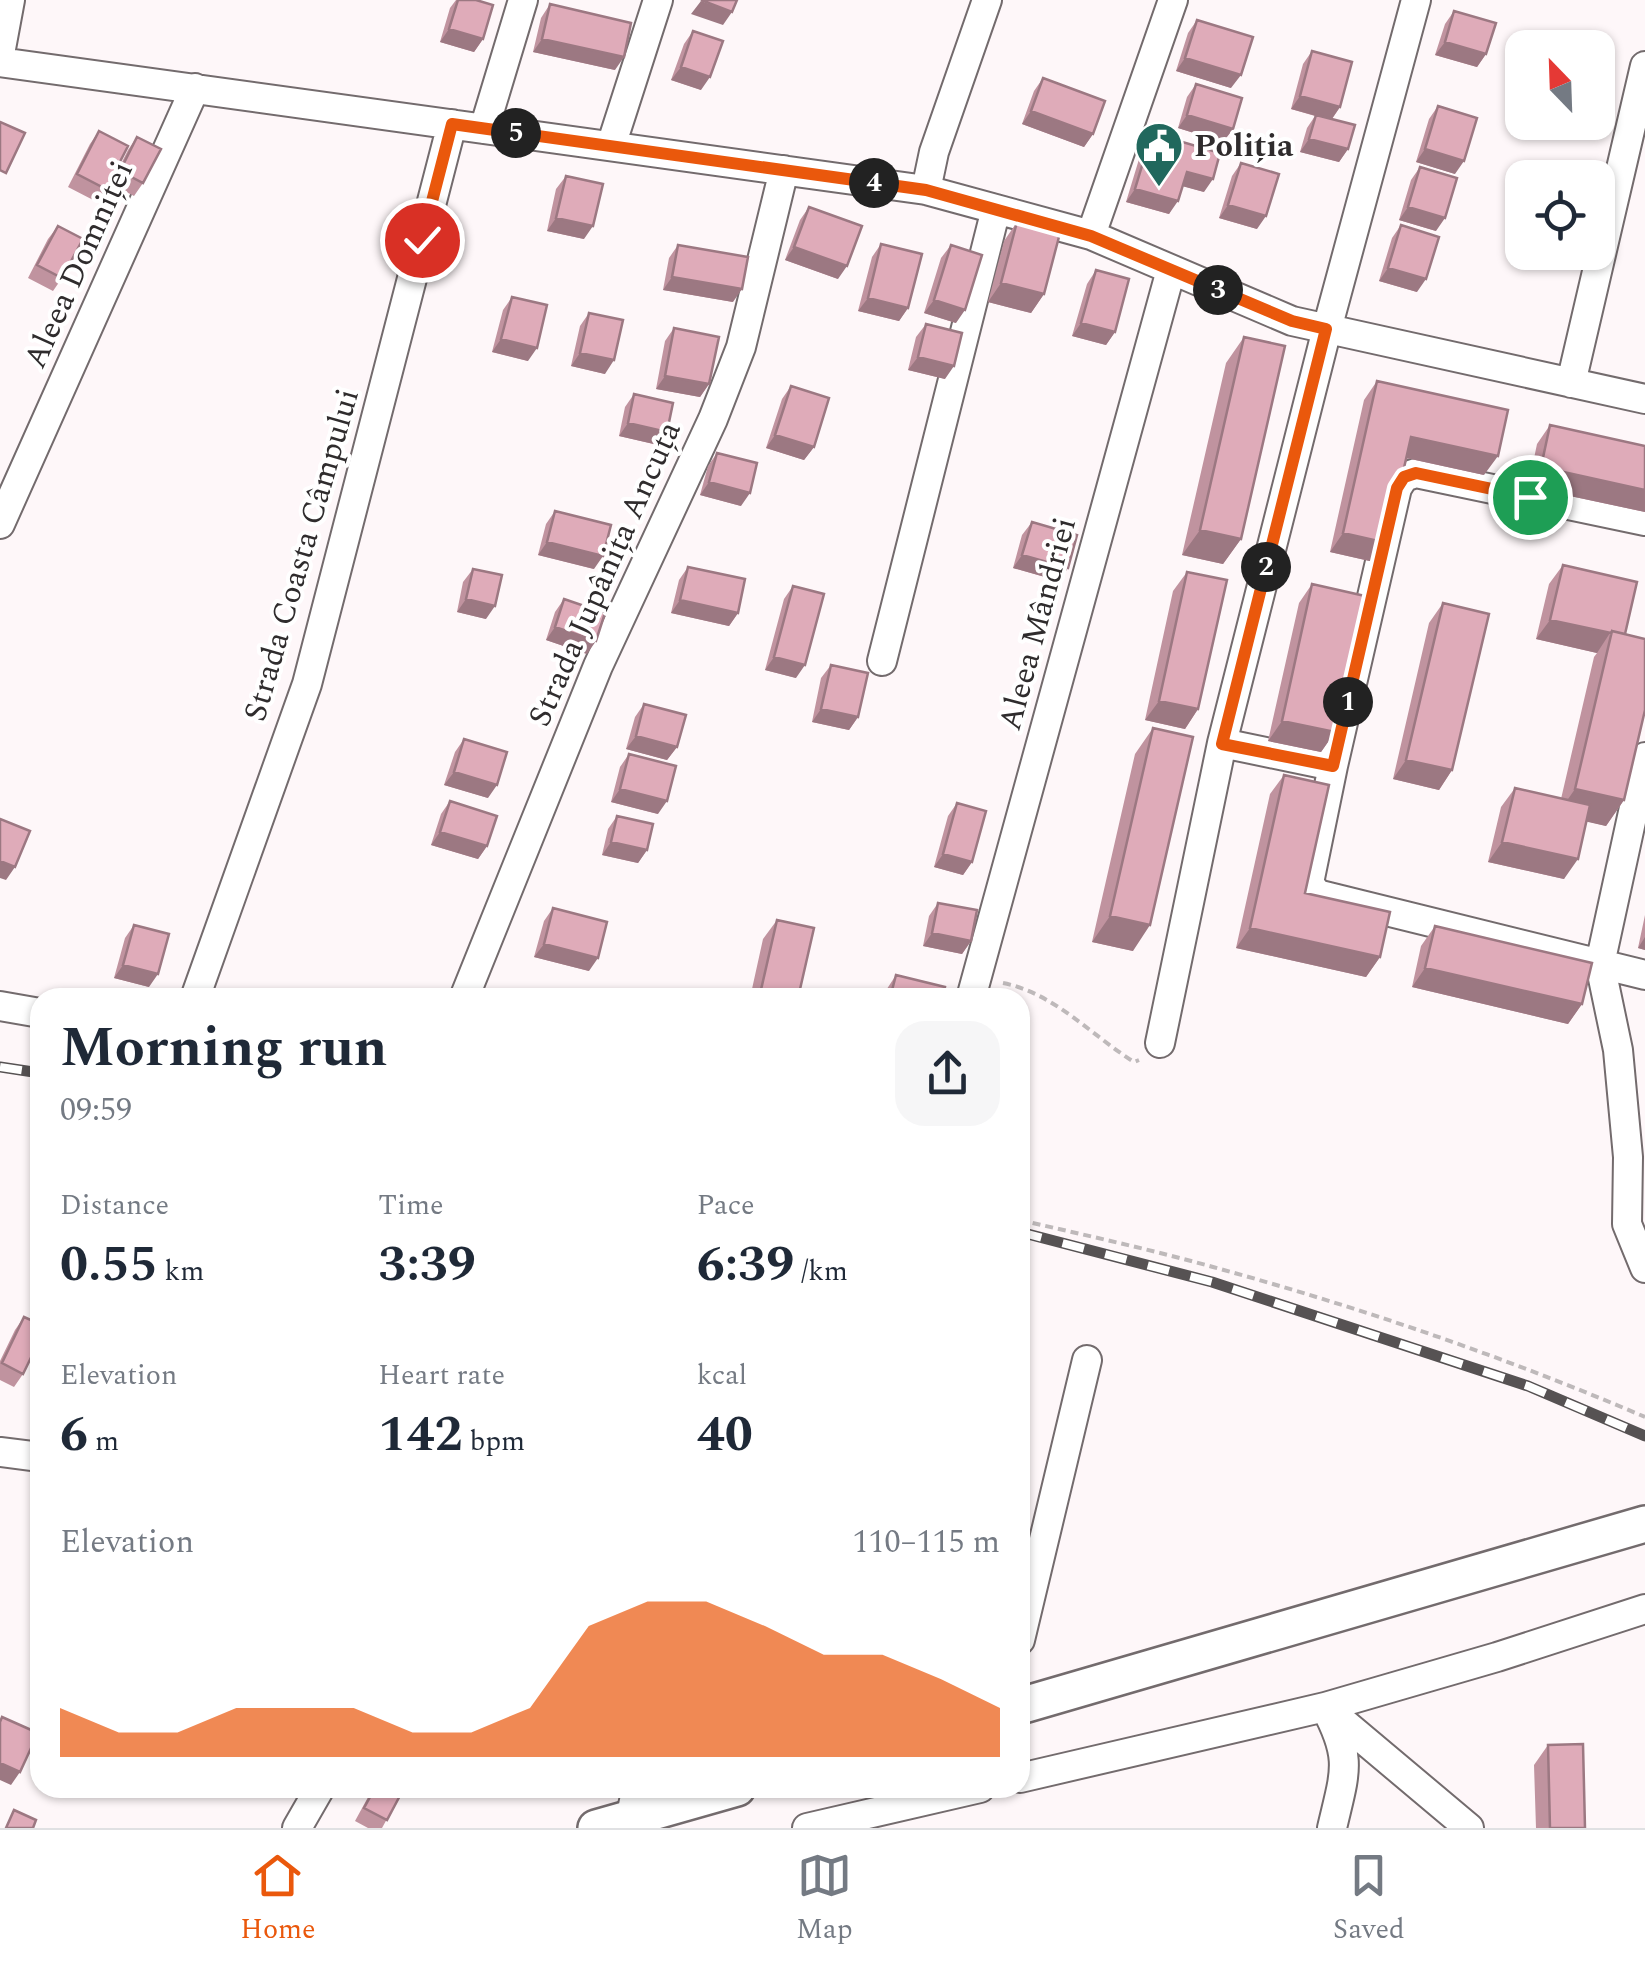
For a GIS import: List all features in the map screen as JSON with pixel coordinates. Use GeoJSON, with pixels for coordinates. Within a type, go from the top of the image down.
{"type":"FeatureCollection","features":[{"type":"Feature","properties":{"kind":"main road"},"geometry":{"type":"LineString","coordinates":[[1030,1703],[1645,1524]]}},
{"type":"Feature","properties":{"kind":"main road"},"geometry":{"type":"LineString","coordinates":[[596,1828],[640,1811],[695,1798]]}},
{"type":"Feature","properties":{"kind":"street"},"geometry":{"type":"LineString","coordinates":[[0,54],[10,0]]}},
{"type":"Feature","properties":{"kind":"street"},"geometry":{"type":"LineString","coordinates":[[484,129],[523,0]]}},
{"type":"Feature","properties":{"kind":"street"},"geometry":{"type":"LineString","coordinates":[[612,146],[658,0]]}},
{"type":"Feature","properties":{"kind":"street"},"geometry":{"type":"LineString","coordinates":[[926,190],[934,152],[987,0]]}},
{"type":"Feature","properties":{"kind":"street"},"geometry":{"type":"LineString","coordinates":[[1091,236],[1173,0]]}},
{"type":"Feature","properties":{"kind":"street"},"geometry":{"type":"LineString","coordinates":[[1160,1043],[1222,744],[1326,329],[1416,0]]}},
{"type":"Feature","properties":{"kind":"street"},"geometry":{"type":"LineString","coordinates":[[0,62],[926,190],[1091,236],[1292,321],[1645,399]]}},
{"type":"Feature","properties":{"kind":"street"},"geometry":{"type":"LineString","coordinates":[[1571,383],[1645,66]]}},
{"type":"Feature","properties":{"kind":"street","name":"Aleea Domniței"},"geometry":{"type":"LineString","coordinates":[[0,524],[195,88]]}},
{"type":"Feature","properties":{"kind":"street","name":"Strada Coasta Câmpului"},"geometry":{"type":"LineString","coordinates":[[199,988],[308,684],[452,124]]}},
{"type":"Feature","properties":{"kind":"street","name":"Strada Jupânița Ancuța"},"geometry":{"type":"LineString","coordinates":[[468,988],[598,666],[713,419],[741,347],[784,170]]}},
{"type":"Feature","properties":{"kind":"street"},"geometry":{"type":"LineString","coordinates":[[882,661],[996,209]]}},
{"type":"Feature","properties":{"kind":"street","name":"Aleea Mândriei"},"geometry":{"type":"LineString","coordinates":[[974,988],[1171,270]]}},
{"type":"Feature","properties":{"kind":"street"},"geometry":{"type":"LineString","coordinates":[[1645,521],[1416,473],[1404,477],[1397,488],[1310,883],[1317,894],[1645,975]]}},
{"type":"Feature","properties":{"kind":"street"},"geometry":{"type":"LineString","coordinates":[[1222,744],[1333,766]]}},
{"type":"Feature","properties":{"kind":"street"},"geometry":{"type":"LineString","coordinates":[[1645,757],[1600,964],[1618,1050],[1628,1157],[1627,1224],[1645,1268]]}},
{"type":"Feature","properties":{"kind":"street"},"geometry":{"type":"LineString","coordinates":[[0,1006],[30,1011]]}},
{"type":"Feature","properties":{"kind":"street"},"geometry":{"type":"LineString","coordinates":[[1030,1598],[1087,1360]]}},
{"type":"Feature","properties":{"kind":"street"},"geometry":{"type":"LineString","coordinates":[[0,1452],[30,1456]]}},
{"type":"Feature","properties":{"kind":"street"},"geometry":{"type":"LineString","coordinates":[[1030,1776],[1325,1707],[1514,1652],[1645,1608]]}},
{"type":"Feature","properties":{"kind":"street"},"geometry":{"type":"LineString","coordinates":[[1325,1707],[1346,1751],[1332,1828]]}},
{"type":"Feature","properties":{"kind":"street"},"geometry":{"type":"LineString","coordinates":[[1325,1707],[1469,1828]]}},
{"type":"Feature","properties":{"kind":"street"},"geometry":{"type":"LineString","coordinates":[[297,1828],[314,1798]]}},
{"type":"Feature","properties":{"kind":"street"},"geometry":{"type":"LineString","coordinates":[[807,1828],[937,1798]]}},
{"type":"Feature","properties":{"kind":"path"},"geometry":{"type":"LineString","coordinates":[[974,988],[1030,988],[1134,1062],[1155,1055],[1160,1043]]}},
{"type":"Feature","properties":{"kind":"path"},"geometry":{"type":"LineString","coordinates":[[1030,1222],[1214,1267],[1403,1326],[1555,1378],[1645,1417]]}},
{"type":"Feature","properties":{"kind":"building"},"geometry":{"type":"Polygon","coordinates":[[[458,0],[493,5],[483,39],[449,29],[458,0]]]}},
{"type":"Feature","properties":{"kind":"building"},"geometry":{"type":"Polygon","coordinates":[[[701,0],[737,0],[732,12],[701,0]]]}},
{"type":"Feature","properties":{"kind":"building"},"geometry":{"type":"Polygon","coordinates":[[[550,4],[631,23],[624,57],[542,39],[550,4]]]}},
{"type":"Feature","properties":{"kind":"building"},"geometry":{"type":"Polygon","coordinates":[[[1454,11],[1496,23],[1486,54],[1445,42],[1454,11]]]}},
{"type":"Feature","properties":{"kind":"building"},"geometry":{"type":"Polygon","coordinates":[[[1197,20],[1253,37],[1241,75],[1185,58],[1197,20]]]}},
{"type":"Feature","properties":{"kind":"building"},"geometry":{"type":"Polygon","coordinates":[[[693,31],[723,41],[710,77],[681,67],[693,31]]]}},
{"type":"Feature","properties":{"kind":"building"},"geometry":{"type":"Polygon","coordinates":[[[1312,51],[1352,62],[1340,107],[1300,96],[1312,51]]]}},
{"type":"Feature","properties":{"kind":"building"},"geometry":{"type":"Polygon","coordinates":[[[1043,78],[1105,101],[1093,134],[1031,111],[1043,78]]]}},
{"type":"Feature","properties":{"kind":"building"},"geometry":{"type":"Polygon","coordinates":[[[1196,84],[1242,98],[1233,129],[1187,115],[1196,84]]]}},
{"type":"Feature","properties":{"kind":"building"},"geometry":{"type":"Polygon","coordinates":[[[1438,106],[1477,118],[1464,161],[1425,149],[1438,106]]]}},
{"type":"Feature","properties":{"kind":"building"},"geometry":{"type":"Polygon","coordinates":[[[1316,115],[1355,125],[1348,149],[1309,139],[1316,115]]]}},
{"type":"Feature","properties":{"kind":"building"},"geometry":{"type":"Polygon","coordinates":[[[0,122],[25,133],[6,173],[0,170],[0,122]]]}},
{"type":"Feature","properties":{"kind":"building"},"geometry":{"type":"Polygon","coordinates":[[[99,131],[128,146],[106,189],[77,174],[99,131]]]}},
{"type":"Feature","properties":{"kind":"building"},"geometry":{"type":"Polygon","coordinates":[[[1152,133],[1220,153],[1213,179],[1187,172],[1178,201],[1135,189],[1152,133]]]}},
{"type":"Feature","properties":{"kind":"building"},"geometry":{"type":"Polygon","coordinates":[[[137,137],[161,149],[143,183],[120,171],[137,137]]]}},
{"type":"Feature","properties":{"kind":"building"},"geometry":{"type":"Polygon","coordinates":[[[1241,163],[1279,174],[1266,216],[1228,205],[1241,163]]]}},
{"type":"Feature","properties":{"kind":"building"},"geometry":{"type":"Polygon","coordinates":[[[1420,167],[1457,178],[1445,218],[1408,207],[1420,167]]]}},
{"type":"Feature","properties":{"kind":"building"},"geometry":{"type":"Polygon","coordinates":[[[566,176],[603,184],[593,226],[556,218],[566,176]]]}},
{"type":"Feature","properties":{"kind":"building"},"geometry":{"type":"Polygon","coordinates":[[[809,207],[862,226],[847,266],[794,247],[809,207]]]}},
{"type":"Feature","properties":{"kind":"building"},"geometry":{"type":"Polygon","coordinates":[[[1017,222],[1060,233],[1044,294],[1001,283],[1017,222]]]}},
{"type":"Feature","properties":{"kind":"building"},"geometry":{"type":"Polygon","coordinates":[[[1401,225],[1439,237],[1426,279],[1388,268],[1401,225]]]}},
{"type":"Feature","properties":{"kind":"building"},"geometry":{"type":"Polygon","coordinates":[[[58,226],[83,239],[62,278],[37,265],[58,226]]]}},
{"type":"Feature","properties":{"kind":"building"},"geometry":{"type":"Polygon","coordinates":[[[881,244],[922,254],[908,308],[868,298],[881,244]]]}},
{"type":"Feature","properties":{"kind":"building"},"geometry":{"type":"Polygon","coordinates":[[[678,245],[748,257],[742,289],[672,277],[678,245]]]}},
{"type":"Feature","properties":{"kind":"building"},"geometry":{"type":"Polygon","coordinates":[[[951,245],[982,255],[965,310],[934,300],[951,245]]]}},
{"type":"Feature","properties":{"kind":"building"},"geometry":{"type":"Polygon","coordinates":[[[1096,270],[1129,279],[1115,332],[1081,323],[1096,270]]]}},
{"type":"Feature","properties":{"kind":"building"},"geometry":{"type":"Polygon","coordinates":[[[512,297],[547,305],[537,348],[501,339],[512,297]]]}},
{"type":"Feature","properties":{"kind":"building"},"geometry":{"type":"Polygon","coordinates":[[[589,313],[623,320],[614,360],[580,353],[589,313]]]}},
{"type":"Feature","properties":{"kind":"building"},"geometry":{"type":"Polygon","coordinates":[[[926,324],[962,333],[954,366],[918,357],[926,324]]]}},
{"type":"Feature","properties":{"kind":"building"},"geometry":{"type":"Polygon","coordinates":[[[674,328],[719,337],[709,384],[665,376],[674,328]]]}},
{"type":"Feature","properties":{"kind":"building"},"geometry":{"type":"Polygon","coordinates":[[[1244,337],[1285,346],[1241,539],[1200,530],[1244,337]]]}},
{"type":"Feature","properties":{"kind":"building"},"geometry":{"type":"Polygon","coordinates":[[[1377,381],[1508,410],[1498,456],[1411,437],[1387,543],[1343,533],[1377,381]]]}},
{"type":"Feature","properties":{"kind":"building"},"geometry":{"type":"Polygon","coordinates":[[[791,386],[829,398],[814,447],[775,435],[791,386]]]}},
{"type":"Feature","properties":{"kind":"building"},"geometry":{"type":"Polygon","coordinates":[[[634,394],[673,403],[667,432],[628,423],[634,394]]]}},
{"type":"Feature","properties":{"kind":"building"},"geometry":{"type":"Polygon","coordinates":[[[1550,425],[1645,446],[1645,490],[1541,467],[1550,425]]]}},
{"type":"Feature","properties":{"kind":"building"},"geometry":{"type":"Polygon","coordinates":[[[717,453],[757,463],[750,493],[709,482],[717,453]]]}},
{"type":"Feature","properties":{"kind":"building"},"geometry":{"type":"Polygon","coordinates":[[[555,511],[611,525],[603,556],[547,542],[555,511]]]}},
{"type":"Feature","properties":{"kind":"building"},"geometry":{"type":"Polygon","coordinates":[[[1032,522],[1077,535],[1068,568],[1022,555],[1032,522]]]}},
{"type":"Feature","properties":{"kind":"building"},"geometry":{"type":"Polygon","coordinates":[[[1563,565],[1637,582],[1625,634],[1550,620],[1563,565]]]}},
{"type":"Feature","properties":{"kind":"building"},"geometry":{"type":"Polygon","coordinates":[[[688,567],[745,579],[738,613],[680,600],[688,567]]]}},
{"type":"Feature","properties":{"kind":"building"},"geometry":{"type":"Polygon","coordinates":[[[473,569],[502,575],[495,606],[466,599],[473,569]]]}},
{"type":"Feature","properties":{"kind":"building"},"geometry":{"type":"Polygon","coordinates":[[[1187,572],[1227,580],[1198,709],[1159,701],[1187,572]]]}},
{"type":"Feature","properties":{"kind":"building"},"geometry":{"type":"Polygon","coordinates":[[[1312,584],[1365,596],[1335,732],[1282,721],[1312,584]]]}},
{"type":"Feature","properties":{"kind":"building"},"geometry":{"type":"Polygon","coordinates":[[[793,586],[824,594],[805,665],[774,657],[793,586]]]}},
{"type":"Feature","properties":{"kind":"building"},"geometry":{"type":"Polygon","coordinates":[[[564,599],[605,613],[596,641],[555,627],[564,599]]]}},
{"type":"Feature","properties":{"kind":"building"},"geometry":{"type":"Polygon","coordinates":[[[1443,603],[1489,614],[1452,770],[1406,760],[1443,603]]]}},
{"type":"Feature","properties":{"kind":"building"},"geometry":{"type":"Polygon","coordinates":[[[1612,631],[1645,639],[1645,710],[1624,800],[1575,789],[1612,631]]]}},
{"type":"Feature","properties":{"kind":"building"},"geometry":{"type":"Polygon","coordinates":[[[831,665],[868,673],[858,717],[821,709],[831,665]]]}},
{"type":"Feature","properties":{"kind":"building"},"geometry":{"type":"Polygon","coordinates":[[[644,704],[686,715],[677,747],[636,736],[644,704]]]}},
{"type":"Feature","properties":{"kind":"building"},"geometry":{"type":"Polygon","coordinates":[[[1153,728],[1193,737],[1150,925],[1110,916],[1153,728]]]}},
{"type":"Feature","properties":{"kind":"building"},"geometry":{"type":"Polygon","coordinates":[[[464,739],[507,752],[497,785],[454,772],[464,739]]]}},
{"type":"Feature","properties":{"kind":"building"},"geometry":{"type":"Polygon","coordinates":[[[629,754],[676,766],[667,801],[620,789],[629,754]]]}},
{"type":"Feature","properties":{"kind":"building"},"geometry":{"type":"Polygon","coordinates":[[[1284,775],[1329,785],[1305,893],[1390,912],[1380,957],[1250,928],[1284,775]]]}},
{"type":"Feature","properties":{"kind":"building"},"geometry":{"type":"Polygon","coordinates":[[[1515,788],[1590,805],[1578,859],[1502,842],[1515,788]]]}},
{"type":"Feature","properties":{"kind":"building"},"geometry":{"type":"Polygon","coordinates":[[[450,801],[497,816],[487,846],[440,832],[450,801]]]}},
{"type":"Feature","properties":{"kind":"building"},"geometry":{"type":"Polygon","coordinates":[[[957,803],[986,811],[972,862],[943,854],[957,803]]]}},
{"type":"Feature","properties":{"kind":"building"},"geometry":{"type":"Polygon","coordinates":[[[617,816],[653,824],[647,850],[611,842],[617,816]]]}},
{"type":"Feature","properties":{"kind":"building"},"geometry":{"type":"Polygon","coordinates":[[[0,819],[30,831],[15,867],[0,861],[0,819]]]}},
{"type":"Feature","properties":{"kind":"building"},"geometry":{"type":"Polygon","coordinates":[[[938,903],[977,910],[971,941],[932,933],[938,903]]]}},
{"type":"Feature","properties":{"kind":"building"},"geometry":{"type":"Polygon","coordinates":[[[553,908],[607,922],[598,958],[544,944],[553,908]]]}},
{"type":"Feature","properties":{"kind":"building"},"geometry":{"type":"Polygon","coordinates":[[[777,920],[814,928],[800,988],[761,988],[777,920]]]}},
{"type":"Feature","properties":{"kind":"building"},"geometry":{"type":"Polygon","coordinates":[[[134,925],[169,934],[158,974],[123,965],[134,925]]]}},
{"type":"Feature","properties":{"kind":"building"},"geometry":{"type":"Polygon","coordinates":[[[1435,926],[1592,963],[1582,1004],[1425,968],[1435,926]]]}},
{"type":"Feature","properties":{"kind":"building"},"geometry":{"type":"Polygon","coordinates":[[[896,975],[945,987],[945,988],[893,988],[896,975]]]}},
{"type":"Feature","properties":{"kind":"building"},"geometry":{"type":"Polygon","coordinates":[[[24,1317],[30,1320],[30,1360],[23,1374],[2,1363],[24,1317]]]}},
{"type":"Feature","properties":{"kind":"building"},"geometry":{"type":"Polygon","coordinates":[[[2,1717],[30,1729],[30,1750],[20,1772],[0,1763],[2,1717]]]}},
{"type":"Feature","properties":{"kind":"building"},"geometry":{"type":"Polygon","coordinates":[[[1583,1744],[1585,1828],[1550,1828],[1548,1745],[1583,1744]]]}},
{"type":"Feature","properties":{"kind":"building"},"geometry":{"type":"Polygon","coordinates":[[[370,1798],[399,1798],[387,1820],[364,1808],[370,1798]]]}},
{"type":"Feature","properties":{"kind":"building"},"geometry":{"type":"Polygon","coordinates":[[[14,1810],[36,1820],[33,1828],[6,1828],[14,1810]]]}},
{"type":"Feature","properties":{"kind":"railway"},"geometry":{"type":"LineString","coordinates":[[0,1067],[30,1072]]}},
{"type":"Feature","properties":{"kind":"railway"},"geometry":{"type":"LineString","coordinates":[[1030,1235],[1212,1282],[1528,1386],[1645,1436]]}},
{"type":"Feature","properties":{"kind":"place","name":"Poliția"},"geometry":{"type":"Point","coordinates":[1159,188]}},
{"type":"Feature","properties":{"kind":"route"},"geometry":{"type":"LineString","coordinates":[[422,240],[452,124],[926,190],[1091,236],[1292,321],[1326,329],[1222,744],[1333,766],[1397,488],[1404,477],[1416,473],[1530,497]]}}]}
